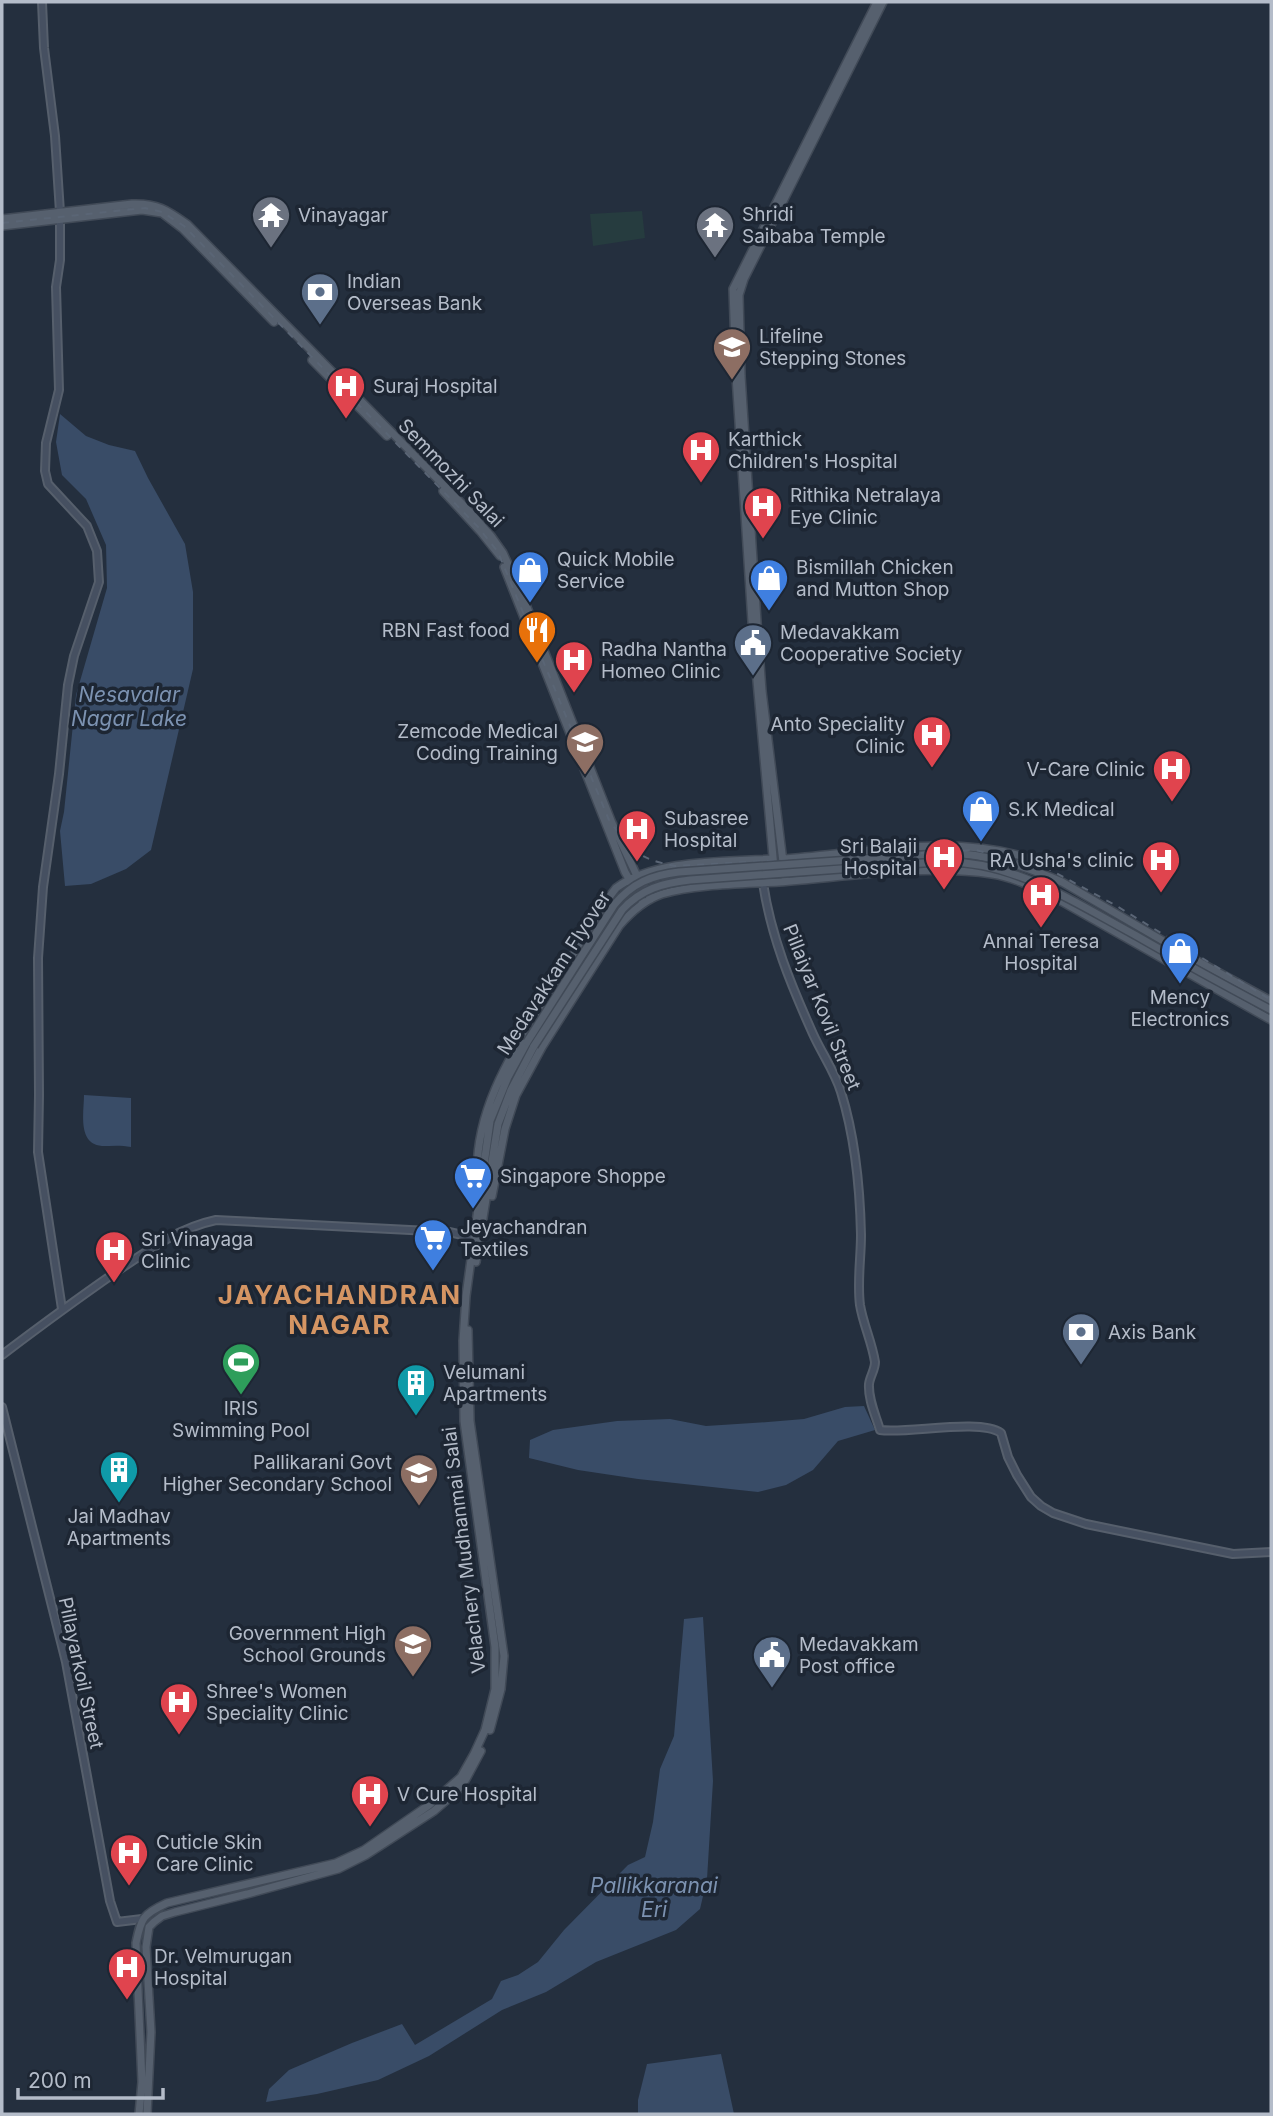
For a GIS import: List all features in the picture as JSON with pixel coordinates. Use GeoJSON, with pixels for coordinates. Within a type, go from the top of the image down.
{"type":"FeatureCollection","features":[{"type":"Feature","properties":{"kind":"main road"},"geometry":{"type":"LineString","coordinates":[[785,881],[762,691],[738,376],[734,285],[877,2]]}},
{"type":"Feature","properties":{"kind":"main road"},"geometry":{"type":"LineString","coordinates":[[776,882],[755,666],[738,376],[740,287],[883,2]]}},
{"type":"Feature","properties":{"kind":"main road","name":"Semmozhi Salai"},"geometry":{"type":"LineString","coordinates":[[2,219],[142,210],[162,213],[183,229],[334,384],[482,529],[499,555],[633,877],[647,901]]}},
{"type":"Feature","properties":{"kind":"main road","name":"Semmozhi Salai"},"geometry":{"type":"LineString","coordinates":[[2,226],[60,216]]}},
{"type":"Feature","properties":{"kind":"main road"},"geometry":{"type":"LineString","coordinates":[[783,859],[930,847],[969,847],[1018,854],[1036,861],[1037,872],[1062,882],[1271,1001]]}},
{"type":"Feature","properties":{"kind":"main road","name":"Medavakkam Flyover"},"geometry":{"type":"LineString","coordinates":[[481,1193],[485,1144],[492,1112],[508,1077],[531,1044],[614,905],[627,890],[642,881],[679,872],[962,854],[1037,872]]}},
{"type":"Feature","properties":{"kind":"main road"},"geometry":{"type":"LineString","coordinates":[[825,856],[828,878]]}},
{"type":"Feature","properties":{"kind":"main road"},"geometry":{"type":"LineString","coordinates":[[481,1193],[477,1185],[477,1175],[483,1125],[498,1082],[515,1050],[616,888],[633,877],[658,869],[772,859]]}},
{"type":"Feature","properties":{"kind":"main road"},"geometry":{"type":"LineString","coordinates":[[487,1202],[498,1124],[531,1044],[622,910],[647,890],[672,882],[928,862],[989,866],[1032,880],[1271,1010]]}},
{"type":"Feature","properties":{"kind":"main road"},"geometry":{"type":"LineString","coordinates":[[695,865],[697,888]]}},
{"type":"Feature","properties":{"kind":"main road"},"geometry":{"type":"LineString","coordinates":[[487,1202],[494,1188],[506,1122],[522,1082],[549,1036],[620,926],[647,901],[669,892],[785,881],[953,871],[995,874],[1052,896],[1271,1020]]}},
{"type":"Feature","properties":{"kind":"main road","name":"Velachery Mudhanmai Salai"},"geometry":{"type":"LineString","coordinates":[[142,1919],[167,1903],[336,1863],[364,1850],[429,1805],[461,1777],[474,1754],[489,1716],[495,1689],[495,1647],[464,1421],[467,1296],[481,1193]]}},
{"type":"Feature","properties":{"kind":"main road","name":"Velachery Mudhanmai Salai"},"geometry":{"type":"LineString","coordinates":[[147,2114],[150,2032],[146,1947],[149,1927],[162,1916],[338,1868],[366,1855],[434,1811],[456,1792],[477,1759],[489,1731],[501,1689],[504,1656],[470,1421],[466,1333],[487,1202]]}},
{"type":"Feature","properties":{"kind":"main road"},"geometry":{"type":"LineString","coordinates":[[139,2114],[142,2082],[136,1943],[142,1919]]}},
{"type":"Feature","properties":{"kind":"street"},"geometry":{"type":"LineString","coordinates":[[42,2],[60,216],[60,260],[56,287],[59,390],[46,443],[45,471],[48,484],[87,526],[97,551],[99,582],[74,656],[68,685],[43,887],[38,958],[38,1152],[62,1309]]}},
{"type":"Feature","properties":{"kind":"street","name":"Pillaiyar Kovil Street"},"geometry":{"type":"LineString","coordinates":[[764,883],[771,925],[784,967],[841,1090],[852,1139],[861,1236],[860,1305],[875,1362],[869,1380],[869,1393],[880,1430],[971,1427],[996,1429],[1001,1433],[1008,1457],[1024,1486],[1041,1506],[1052,1513],[1086,1524],[1233,1554],[1271,1552]]}},
{"type":"Feature","properties":{"kind":"street"},"geometry":{"type":"LineString","coordinates":[[2,1355],[62,1309],[162,1242],[182,1231],[216,1220],[449,1232],[476,1238]]}},
{"type":"Feature","properties":{"kind":"street","name":"Pillayarkoil Street"},"geometry":{"type":"LineString","coordinates":[[2,1407],[66,1662],[110,1901],[117,1922],[142,1919]]}},
{"type":"Feature","properties":{"kind":"green space"},"geometry":{"type":"Polygon","coordinates":[[[642,211],[645,238],[593,246],[590,214],[642,211]]]}},
{"type":"Feature","properties":{"kind":"water","name":"Nesavalar Nagar Lake"},"geometry":{"type":"Polygon","coordinates":[[[60,414],[86,436],[135,451],[185,544],[193,592],[193,669],[151,850],[126,869],[91,884],[65,886],[60,831],[76,695],[107,588],[106,545],[86,499],[62,475],[56,442],[60,414]]]}},
{"type":"Feature","properties":{"kind":"water"},"geometry":{"type":"Polygon","coordinates":[[[84,1095],[131,1098],[131,1147],[102,1146],[89,1140],[83,1118],[84,1095]]]}},
{"type":"Feature","properties":{"kind":"water"},"geometry":{"type":"Polygon","coordinates":[[[864,1406],[875,1430],[838,1441],[813,1470],[786,1485],[758,1492],[638,1479],[578,1470],[529,1458],[530,1440],[553,1430],[617,1421],[670,1419],[706,1426],[768,1422],[804,1419],[845,1407],[864,1406]]]}},
{"type":"Feature","properties":{"kind":"water","name":"Pallikkaranai Eri"},"geometry":{"type":"Polygon","coordinates":[[[703,1617],[713,1781],[707,1879],[700,1909],[676,1930],[596,1962],[546,1992],[502,2010],[429,2056],[378,2080],[266,2102],[269,2089],[289,2070],[402,2024],[415,2045],[492,1999],[501,1981],[518,1975],[538,1962],[564,1930],[628,1865],[645,1857],[660,1769],[674,1736],[684,1619],[703,1617]]]}},
{"type":"Feature","properties":{"kind":"water"},"geometry":{"type":"Polygon","coordinates":[[[721,2054],[734,2114],[638,2114],[638,2100],[647,2064],[721,2054]]]}},
{"type":"Feature","properties":{"kind":"railway"},"geometry":{"type":"LineString","coordinates":[[2,223],[145,208],[162,212],[184,226],[478,527],[498,552],[609,820],[636,852],[651,860],[675,866],[976,850],[1047,868],[1115,905],[1271,1000]]}},
{"type":"Feature","properties":{"kind":"place","name":"Vinayagar"},"geometry":{"type":"Point","coordinates":[271,249]}},
{"type":"Feature","properties":{"kind":"place","name":"Shridi Saibaba Temple"},"geometry":{"type":"Point","coordinates":[715,259]}},
{"type":"Feature","properties":{"kind":"place","name":"Indian Overseas Bank"},"geometry":{"type":"Point","coordinates":[320,326]}},
{"type":"Feature","properties":{"kind":"place","name":"Lifeline Stepping Stones"},"geometry":{"type":"Point","coordinates":[732,381]}},
{"type":"Feature","properties":{"kind":"place","name":"Suraj Hospital"},"geometry":{"type":"Point","coordinates":[346,420]}},
{"type":"Feature","properties":{"kind":"place","name":"Karthick Children's Hospital"},"geometry":{"type":"Point","coordinates":[701,484]}},
{"type":"Feature","properties":{"kind":"place","name":"Rithika Netralaya Eye Clinic"},"geometry":{"type":"Point","coordinates":[763,540]}},
{"type":"Feature","properties":{"kind":"place","name":"Quick Mobile Service"},"geometry":{"type":"Point","coordinates":[530,604]}},
{"type":"Feature","properties":{"kind":"place","name":"Bismillah Chicken and Mutton Shop"},"geometry":{"type":"Point","coordinates":[769,612]}},
{"type":"Feature","properties":{"kind":"place","name":"RBN Fast food"},"geometry":{"type":"Point","coordinates":[537,664]}},
{"type":"Feature","properties":{"kind":"place","name":"Medavakkam Cooperative Society"},"geometry":{"type":"Point","coordinates":[753,677]}},
{"type":"Feature","properties":{"kind":"place","name":"Radha Nantha Homeo Clinic"},"geometry":{"type":"Point","coordinates":[574,694]}},
{"type":"Feature","properties":{"kind":"place","name":"Anto Speciality Clinic"},"geometry":{"type":"Point","coordinates":[932,769]}},
{"type":"Feature","properties":{"kind":"place","name":"Zemcode Medical Coding Training"},"geometry":{"type":"Point","coordinates":[585,776]}},
{"type":"Feature","properties":{"kind":"place","name":"V-Care Clinic"},"geometry":{"type":"Point","coordinates":[1172,803]}},
{"type":"Feature","properties":{"kind":"place","name":"S.K Medical"},"geometry":{"type":"Point","coordinates":[981,843]}},
{"type":"Feature","properties":{"kind":"place","name":"Subasree Hospital"},"geometry":{"type":"Point","coordinates":[637,863]}},
{"type":"Feature","properties":{"kind":"place","name":"Sri Balaji Hospital"},"geometry":{"type":"Point","coordinates":[944,891]}},
{"type":"Feature","properties":{"kind":"place","name":"RA Usha's clinic"},"geometry":{"type":"Point","coordinates":[1161,894]}},
{"type":"Feature","properties":{"kind":"place","name":"Annai Teresa Hospital"},"geometry":{"type":"Point","coordinates":[1041,929]}},
{"type":"Feature","properties":{"kind":"place","name":"Mency Electronics"},"geometry":{"type":"Point","coordinates":[1180,985]}},
{"type":"Feature","properties":{"kind":"place","name":"Singapore Shoppe"},"geometry":{"type":"Point","coordinates":[473,1210]}},
{"type":"Feature","properties":{"kind":"place","name":"Jeyachandran Textiles"},"geometry":{"type":"Point","coordinates":[433,1272]}},
{"type":"Feature","properties":{"kind":"place","name":"Sri Vinayaga Clinic"},"geometry":{"type":"Point","coordinates":[114,1284]}},
{"type":"Feature","properties":{"kind":"place","name":"Axis Bank"},"geometry":{"type":"Point","coordinates":[1081,1366]}},
{"type":"Feature","properties":{"kind":"place","name":"IRIS Swimming Pool"},"geometry":{"type":"Point","coordinates":[241,1396]}},
{"type":"Feature","properties":{"kind":"place","name":"Velumani Apartments"},"geometry":{"type":"Point","coordinates":[416,1417]}},
{"type":"Feature","properties":{"kind":"place","name":"Jai Madhav Apartments"},"geometry":{"type":"Point","coordinates":[119,1504]}},
{"type":"Feature","properties":{"kind":"place","name":"Pallikarani Govt Higher Secondary School"},"geometry":{"type":"Point","coordinates":[419,1507]}},
{"type":"Feature","properties":{"kind":"place","name":"Government High School Grounds"},"geometry":{"type":"Point","coordinates":[413,1678]}},
{"type":"Feature","properties":{"kind":"place","name":"Medavakkam Post office"},"geometry":{"type":"Point","coordinates":[772,1689]}},
{"type":"Feature","properties":{"kind":"place","name":"Shree's Women Speciality Clinic"},"geometry":{"type":"Point","coordinates":[179,1736]}},
{"type":"Feature","properties":{"kind":"place","name":"V Cure Hospital"},"geometry":{"type":"Point","coordinates":[370,1828]}},
{"type":"Feature","properties":{"kind":"place","name":"Cuticle Skin Care Clinic"},"geometry":{"type":"Point","coordinates":[129,1887]}},
{"type":"Feature","properties":{"kind":"place","name":"Dr. Velmurugan Hospital"},"geometry":{"type":"Point","coordinates":[127,2001]}},
{"type":"Feature","properties":{"kind":"district","name":"JAYACHANDRAN NAGAR"},"geometry":{"type":"Point","coordinates":[340,1309]}}]}
